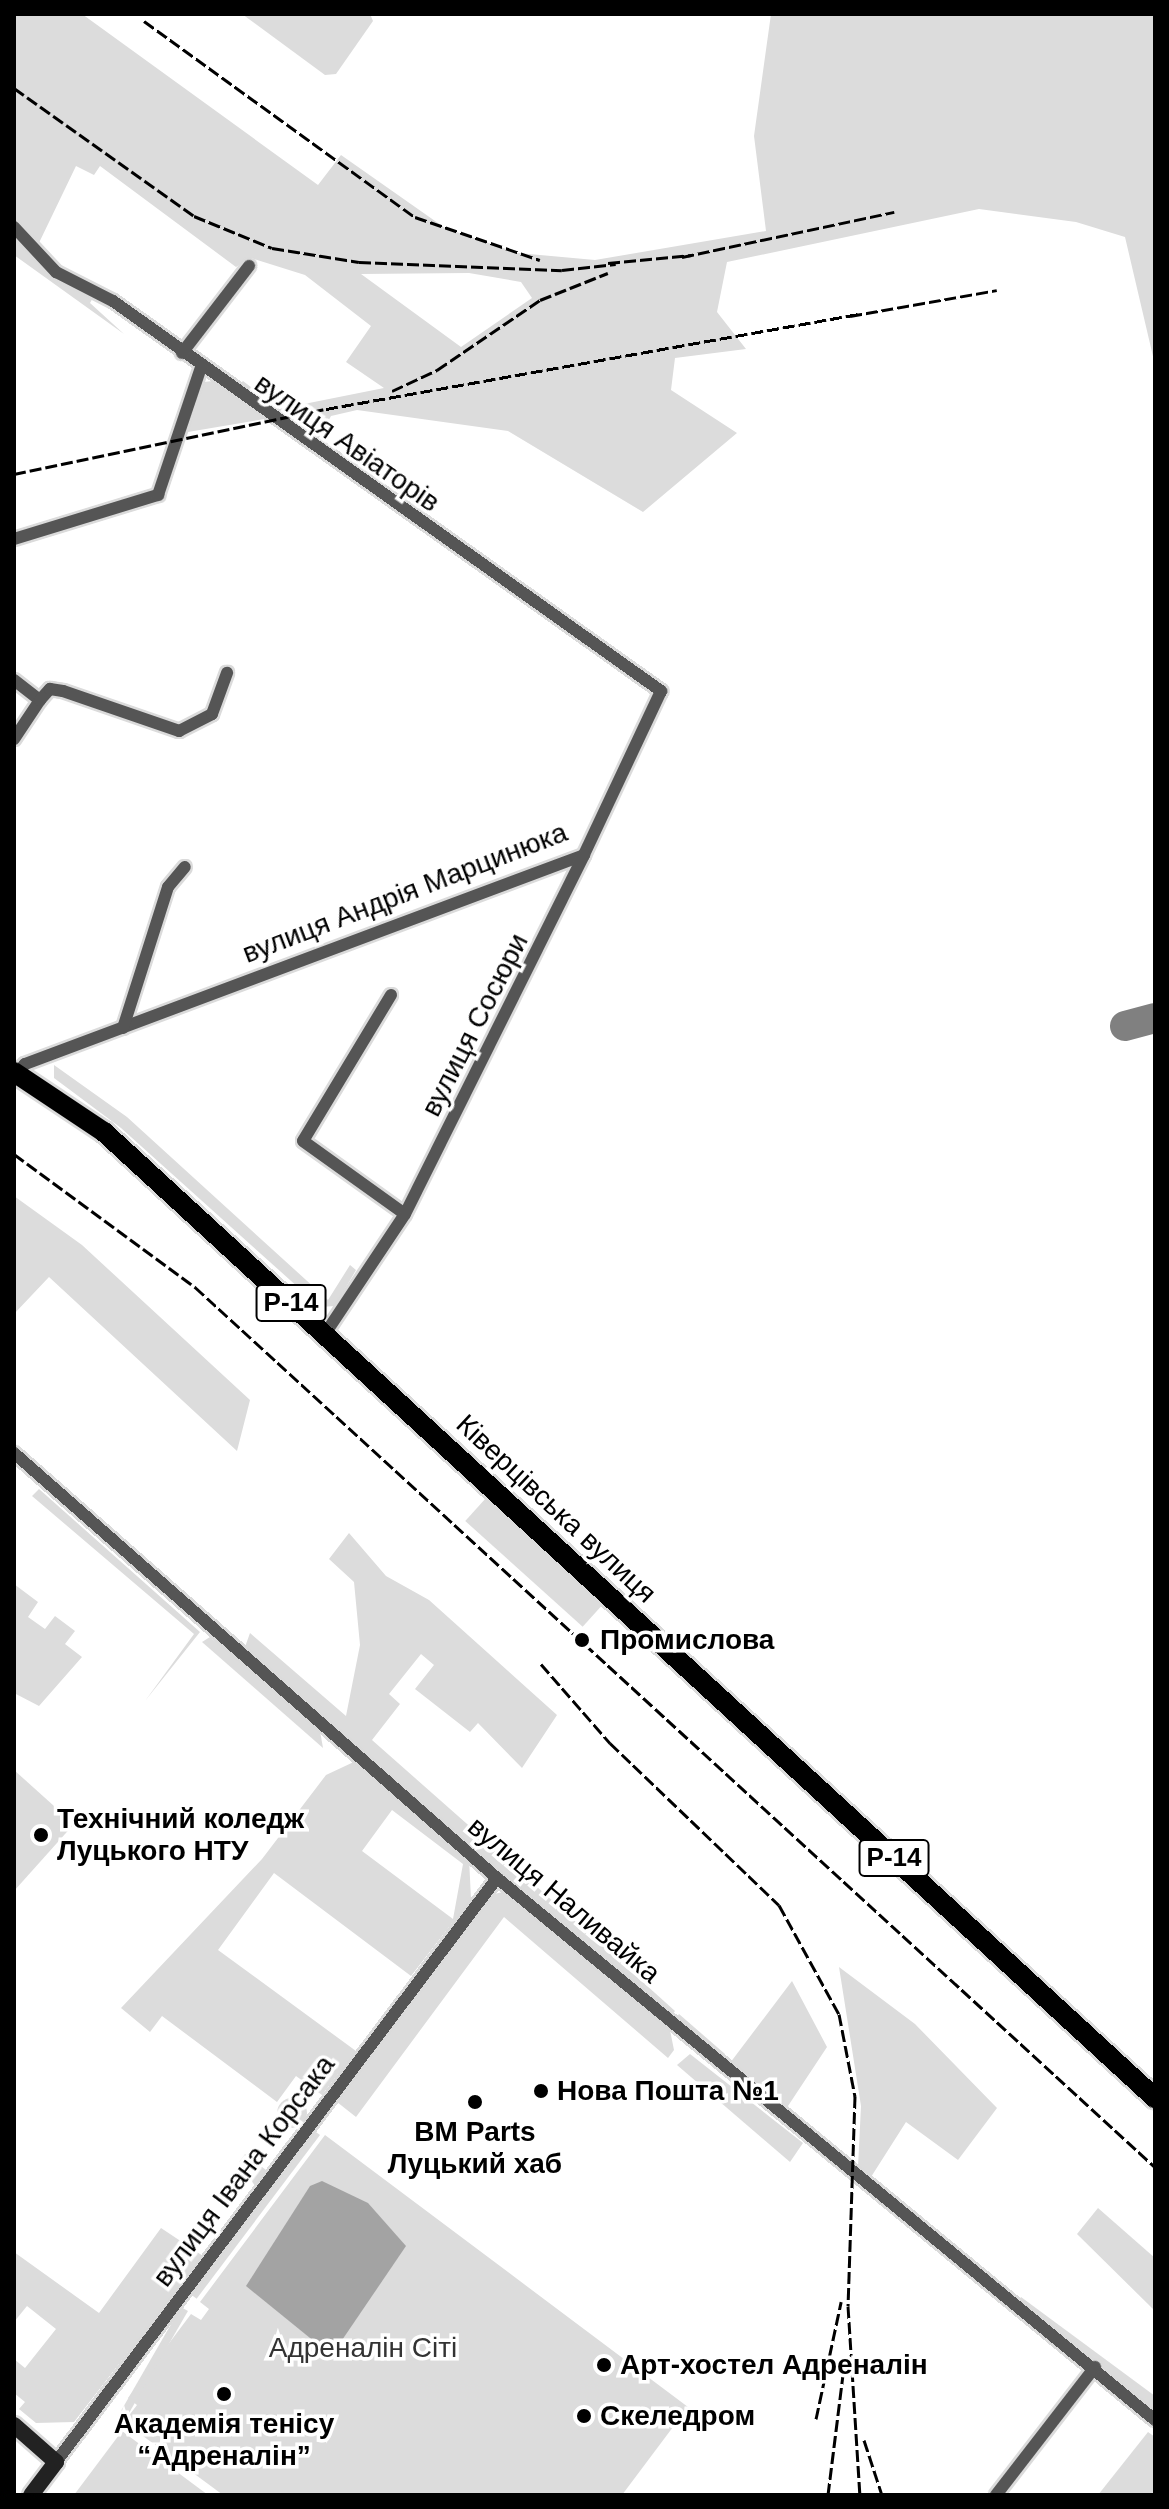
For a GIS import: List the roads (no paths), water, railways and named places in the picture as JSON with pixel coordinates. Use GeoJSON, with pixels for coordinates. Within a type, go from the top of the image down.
{"type":"FeatureCollection","features":[{"type":"Feature","properties":{"kind":"main road","name":"Ківерцівська вулиця"},"geometry":{"type":"LineString","coordinates":[[15,1072],[104,1132],[1155,2098]]}},
{"type":"Feature","properties":{"kind":"street","name":"вулиця Авіаторів"},"geometry":{"type":"LineString","coordinates":[[14,227],[56,272],[113,301],[201,367],[661,691]]}},
{"type":"Feature","properties":{"kind":"street"},"geometry":{"type":"LineString","coordinates":[[182,353],[249,266]]}},
{"type":"Feature","properties":{"kind":"street"},"geometry":{"type":"LineString","coordinates":[[14,539],[158,495],[201,367]]}},
{"type":"Feature","properties":{"kind":"street"},"geometry":{"type":"LineString","coordinates":[[14,739],[50,689],[179,731],[212,714],[227,673]]}},
{"type":"Feature","properties":{"kind":"street"},"geometry":{"type":"LineString","coordinates":[[14,680],[40,700]]}},
{"type":"Feature","properties":{"kind":"street","name":"вулиця Андрія Марцинюка"},"geometry":{"type":"LineString","coordinates":[[15,1072],[123,1028],[584,855],[661,691]]}},
{"type":"Feature","properties":{"kind":"street","name":"вулиця Сосюри"},"geometry":{"type":"LineString","coordinates":[[325,1334],[405,1214],[584,855]]}},
{"type":"Feature","properties":{"kind":"street"},"geometry":{"type":"LineString","coordinates":[[123,1028],[168,887],[185,867]]}},
{"type":"Feature","properties":{"kind":"street"},"geometry":{"type":"LineString","coordinates":[[391,995],[303,1141],[405,1214]]}},
{"type":"Feature","properties":{"kind":"street","name":"вулиця Наливайка"},"geometry":{"type":"LineString","coordinates":[[14,1453],[497,1878],[854,2178],[1095,2367],[1155,2420]]}},
{"type":"Feature","properties":{"kind":"street","name":"вулиця Івана Корсака"},"geometry":{"type":"LineString","coordinates":[[31,2495],[497,1878]]}},
{"type":"Feature","properties":{"kind":"street"},"geometry":{"type":"LineString","coordinates":[[996,2495],[1095,2367]]}},
{"type":"Feature","properties":{"kind":"street"},"geometry":{"type":"LineString","coordinates":[[14,2425],[56,2462]]}},
{"type":"Feature","properties":{"kind":"railway"},"geometry":{"type":"LineString","coordinates":[[144,21],[415,217],[540,260]]}},
{"type":"Feature","properties":{"kind":"railway"},"geometry":{"type":"LineString","coordinates":[[14,88],[194,216],[272,248],[359,262],[562,270],[616,264]]}},
{"type":"Feature","properties":{"kind":"railway"},"geometry":{"type":"LineString","coordinates":[[682,257],[894,212]]}},
{"type":"Feature","properties":{"kind":"railway"},"geometry":{"type":"LineString","coordinates":[[608,263],[692,255]]}},
{"type":"Feature","properties":{"kind":"railway"},"geometry":{"type":"LineString","coordinates":[[392,391],[437,370],[540,300],[608,273]]}},
{"type":"Feature","properties":{"kind":"railway"},"geometry":{"type":"LineString","coordinates":[[850,316],[997,290]]}},
{"type":"Feature","properties":{"kind":"railway"},"geometry":{"type":"LineString","coordinates":[[14,474],[326,409],[859,314]]}},
{"type":"Feature","properties":{"kind":"railway"},"geometry":{"type":"LineString","coordinates":[[14,1154],[195,1287],[1155,2167]]}},
{"type":"Feature","properties":{"kind":"railway"},"geometry":{"type":"LineString","coordinates":[[541,1664],[610,1743],[779,1905],[839,2014],[855,2096],[848,2306],[860,2495]]}},
{"type":"Feature","properties":{"kind":"railway"},"geometry":{"type":"LineString","coordinates":[[816,2419],[841,2302]]}},
{"type":"Feature","properties":{"kind":"railway"},"geometry":{"type":"LineString","coordinates":[[828,2495],[843,2374]]}},
{"type":"Feature","properties":{"kind":"railway"},"geometry":{"type":"LineString","coordinates":[[864,2440],[882,2495]]}},
{"type":"Feature","properties":{"kind":"place","name":"Промислова"},"geometry":{"type":"Point","coordinates":[582,1640]}},
{"type":"Feature","properties":{"kind":"place","name":"Технічний коледж Луцького НТУ"},"geometry":{"type":"Point","coordinates":[41,1835]}},
{"type":"Feature","properties":{"kind":"place","name":"Нова Пошта №1"},"geometry":{"type":"Point","coordinates":[541,2091]}},
{"type":"Feature","properties":{"kind":"place","name":"BM Parts Луцький хаб"},"geometry":{"type":"Point","coordinates":[475,2102]}},
{"type":"Feature","properties":{"kind":"place","name":"Арт-хостел Адреналін"},"geometry":{"type":"Point","coordinates":[604,2365]}},
{"type":"Feature","properties":{"kind":"place","name":"Академія тенісу “Адреналін”"},"geometry":{"type":"Point","coordinates":[224,2394]}},
{"type":"Feature","properties":{"kind":"place","name":"Скеледром"},"geometry":{"type":"Point","coordinates":[584,2416]}},
{"type":"Feature","properties":{"kind":"park label","name":"Адреналін Сіті"},"geometry":{"type":"Point","coordinates":[363,2348]}}]}
